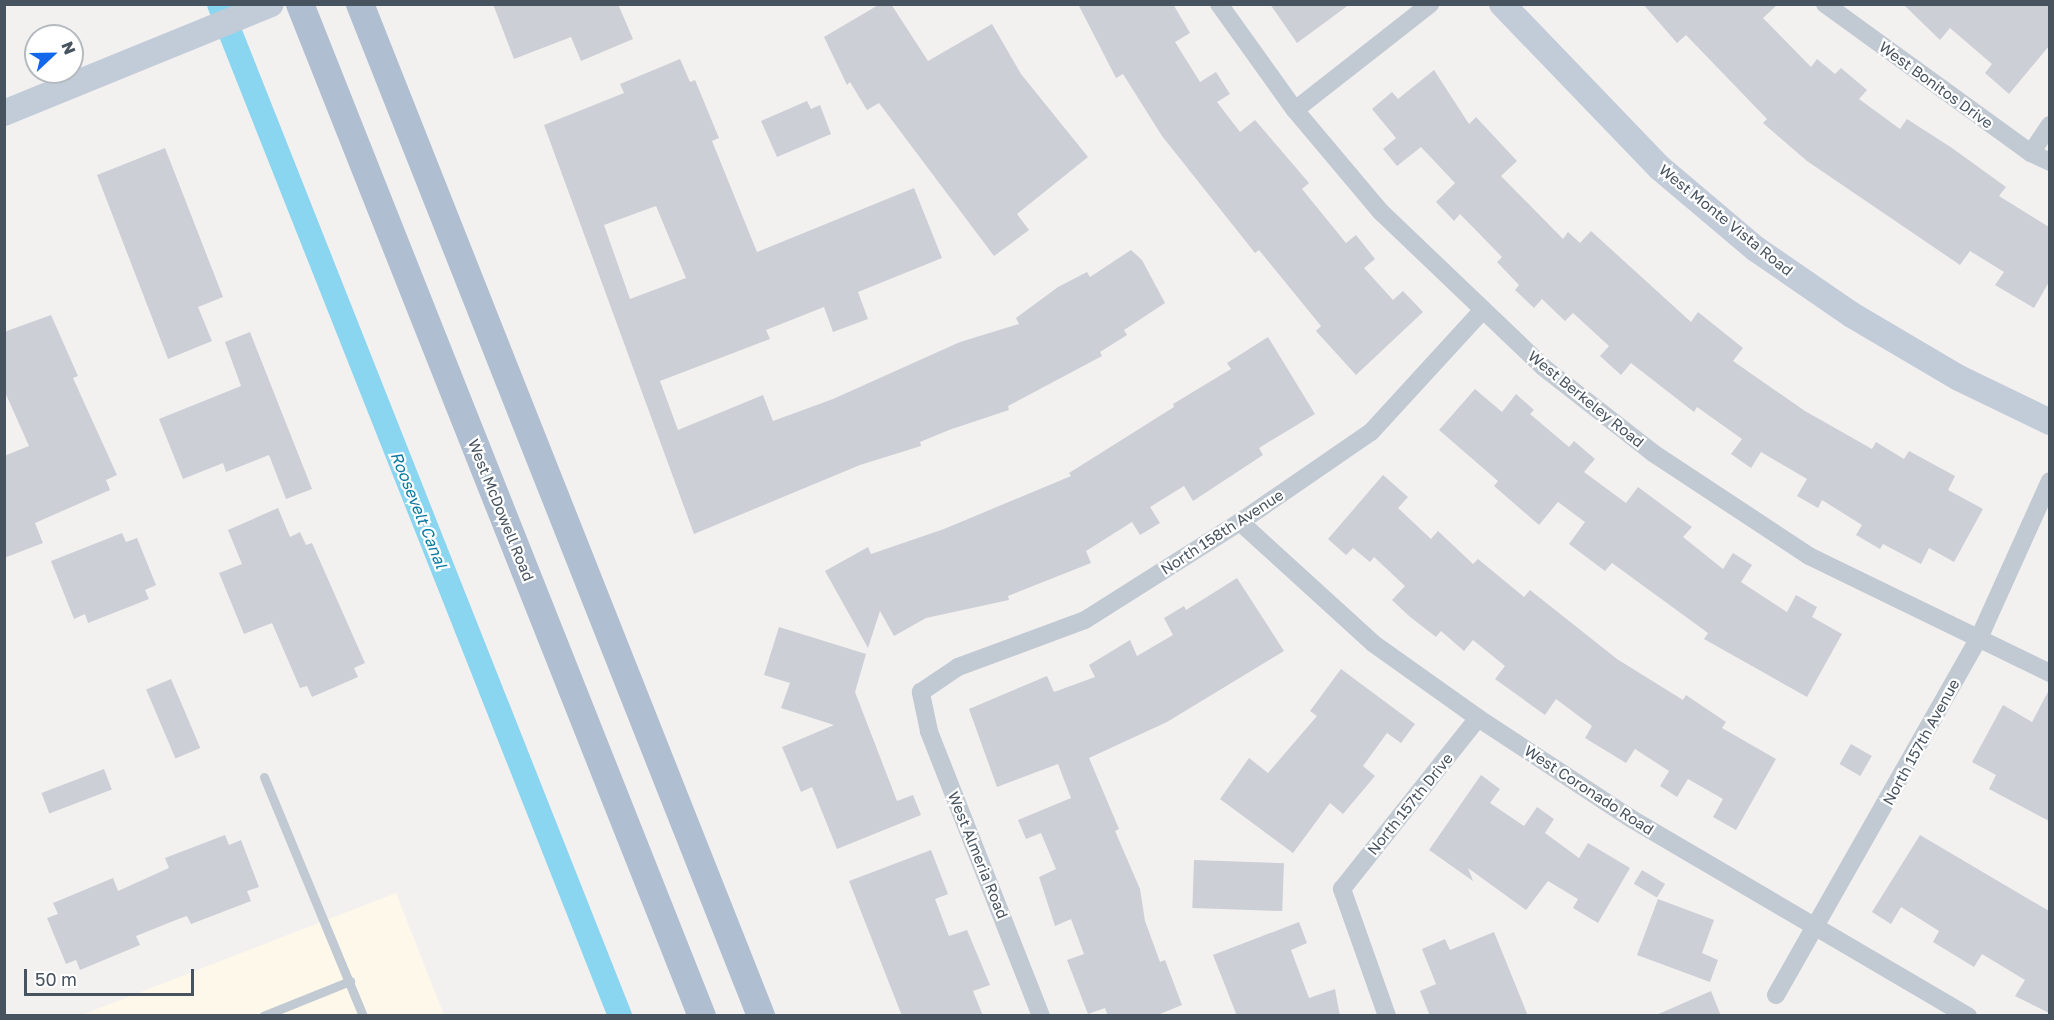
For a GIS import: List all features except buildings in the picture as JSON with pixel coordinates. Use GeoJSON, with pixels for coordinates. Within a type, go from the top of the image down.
{"type":"FeatureCollection","features":[{"type":"Feature","properties":{"kind":"main road","name":"West McDowell Road"},"geometry":{"type":"LineString","coordinates":[[300,4],[702,1016]]}},
{"type":"Feature","properties":{"kind":"main road"},"geometry":{"type":"LineString","coordinates":[[360,4],[761,1016]]}},
{"type":"Feature","properties":{"kind":"street","name":"West Berkeley Road"},"geometry":{"type":"LineString","coordinates":[[1220,4],[1295,110],[1381,212],[1481,312],[1607,417],[1725,503],[1809,556],[2049,674]]}},
{"type":"Feature","properties":{"kind":"street"},"geometry":{"type":"LineString","coordinates":[[1295,110],[1430,4]]}},
{"type":"Feature","properties":{"kind":"street","name":"West Monte Vista Road"},"geometry":{"type":"LineString","coordinates":[[1502,4],[1660,168],[1756,249],[1852,315],[1959,378],[2049,422]]}},
{"type":"Feature","properties":{"kind":"street","name":"West Bonitos Drive"},"geometry":{"type":"LineString","coordinates":[[1825,4],[2031,153],[2049,162]]}},
{"type":"Feature","properties":{"kind":"street"},"geometry":{"type":"LineString","coordinates":[[4,113],[260,10]]}},
{"type":"Feature","properties":{"kind":"street"},"geometry":{"type":"LineString","coordinates":[[2031,153],[2049,125]]}},
{"type":"Feature","properties":{"kind":"street","name":"North 158th Avenue"},"geometry":{"type":"LineString","coordinates":[[921,692],[958,667],[1085,620],[1240,522],[1371,432],[1481,312]]}},
{"type":"Feature","properties":{"kind":"street","name":"North 157th Avenue"},"geometry":{"type":"LineString","coordinates":[[1776,995],[1979,638],[2049,481]]}},
{"type":"Feature","properties":{"kind":"street","name":"West Coronado Road"},"geometry":{"type":"LineString","coordinates":[[1240,522],[1374,644],[1478,718],[1630,818],[1968,1016]]}},
{"type":"Feature","properties":{"kind":"street","name":"West Almeria Road"},"geometry":{"type":"LineString","coordinates":[[921,692],[929,731],[1041,1016]]}},
{"type":"Feature","properties":{"kind":"street","name":"North 157th Drive"},"geometry":{"type":"LineString","coordinates":[[1387,1016],[1342,889],[1478,718]]}},
{"type":"Feature","properties":{"kind":"lane"},"geometry":{"type":"LineString","coordinates":[[264,777],[363,1016]]}},
{"type":"Feature","properties":{"kind":"lane"},"geometry":{"type":"LineString","coordinates":[[263,1016],[350,981]]}},
{"type":"Feature","properties":{"kind":"shaded area"},"geometry":{"type":"Polygon","coordinates":[[[396,893],[444,1015],[79,1016],[396,893]]]}},
{"type":"Feature","properties":{"kind":"waterway","name":"Roosevelt Canal"},"geometry":{"type":"LineString","coordinates":[[219,4],[620,1016]]}}]}
